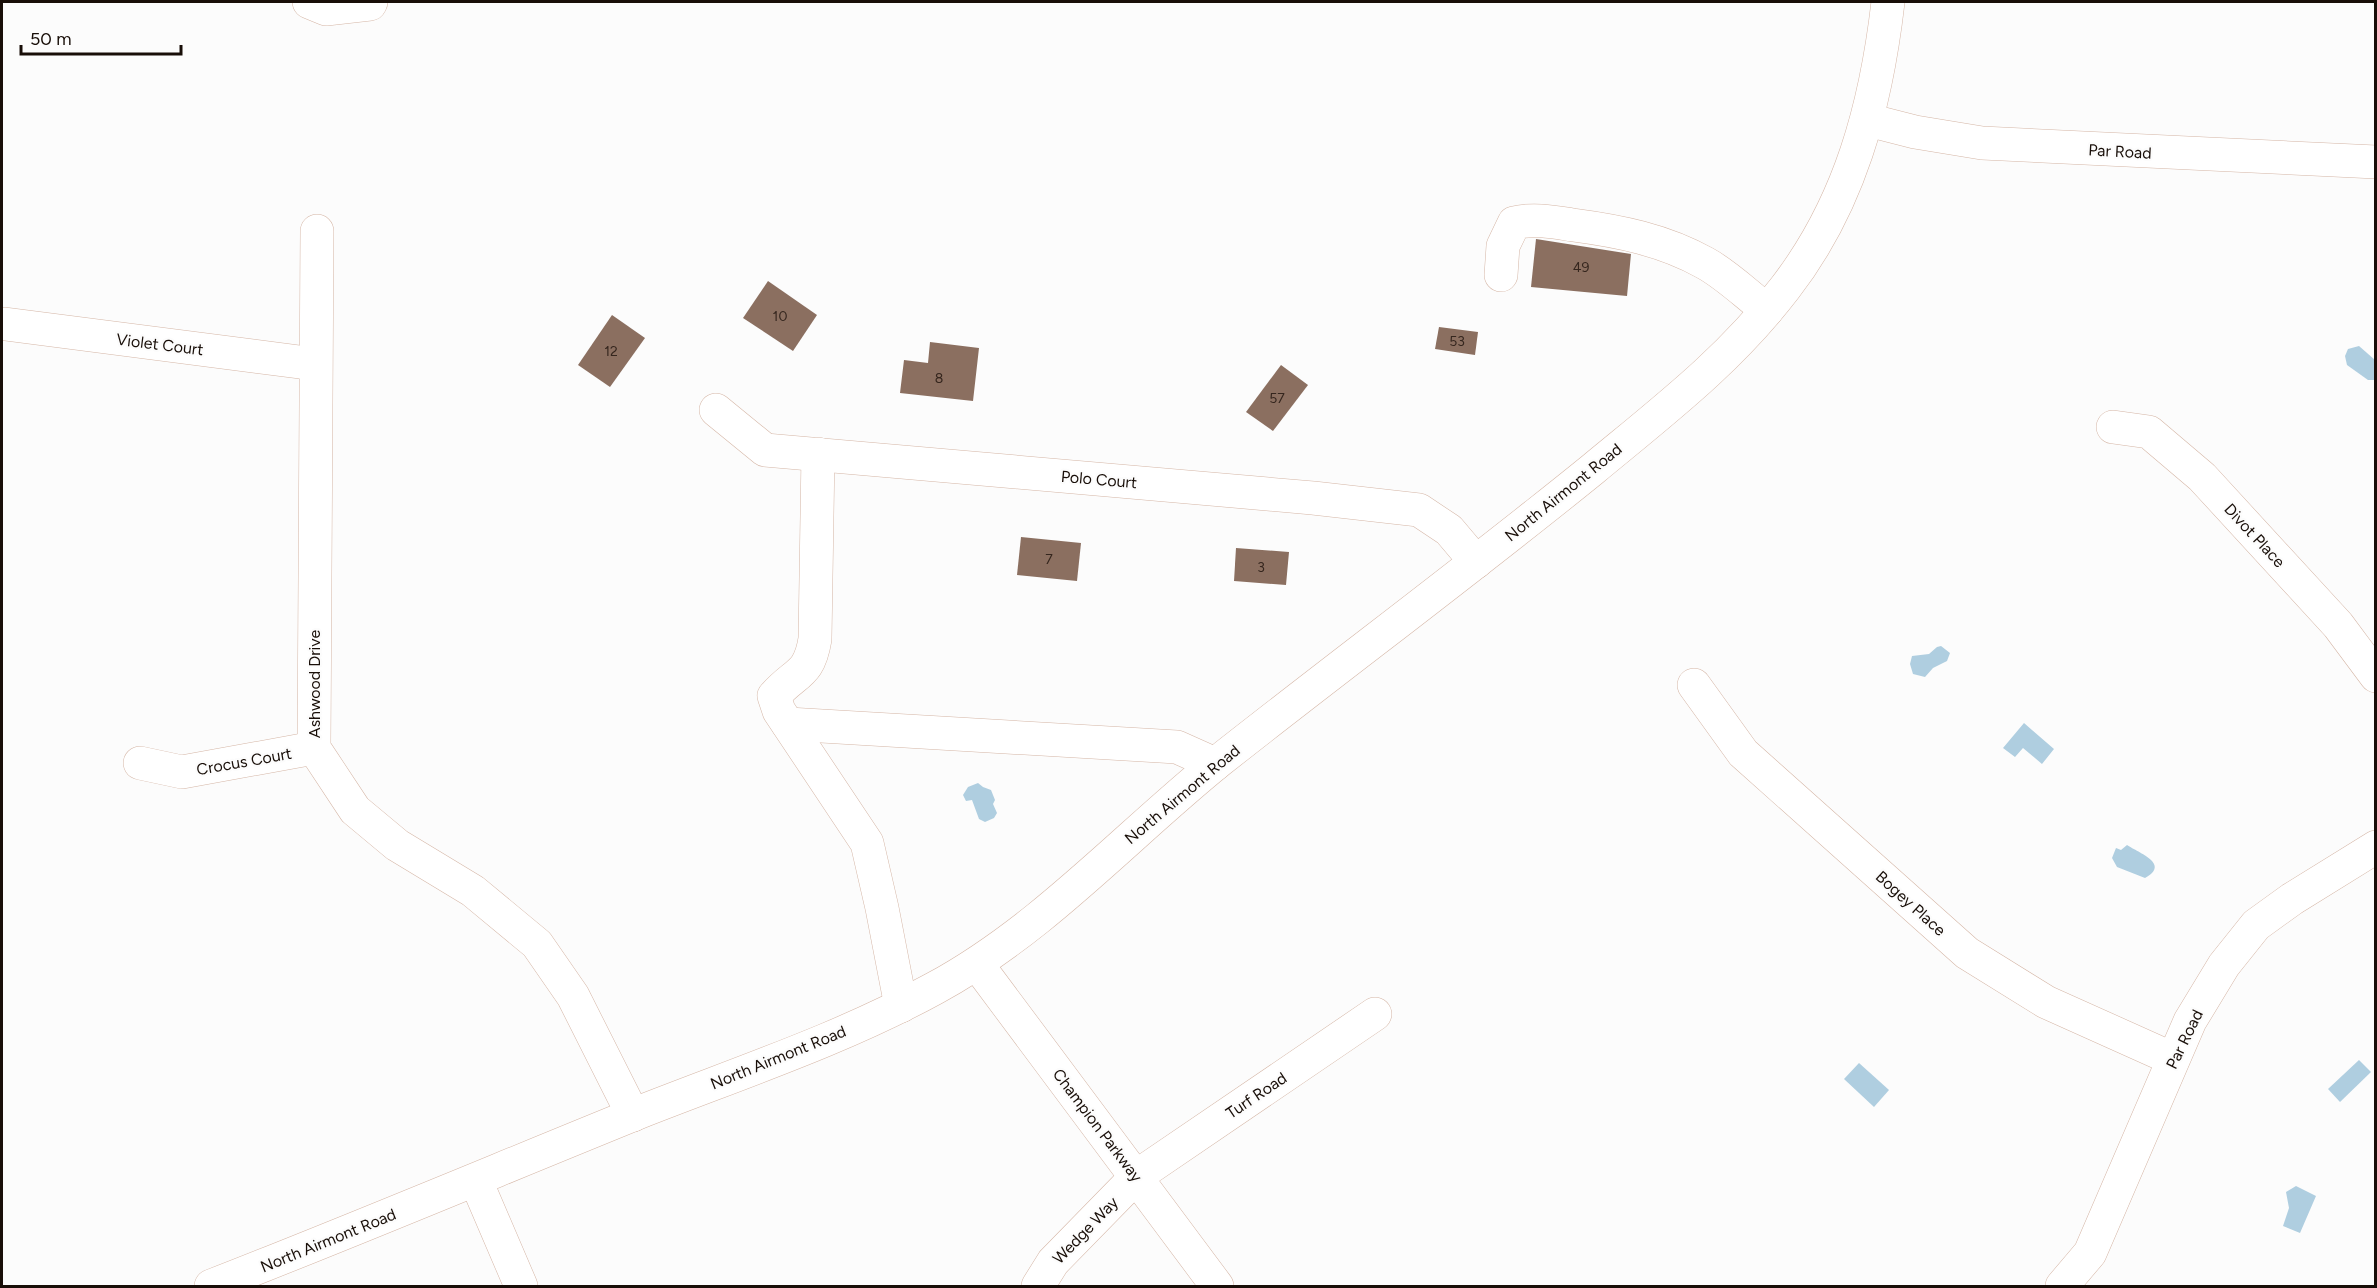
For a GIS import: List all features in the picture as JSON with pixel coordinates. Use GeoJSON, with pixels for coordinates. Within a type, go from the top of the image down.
{"type":"FeatureCollection","features":[{"type":"Feature","properties":{"kind":"street"},"geometry":{"type":"LineString","coordinates":[[309,2],[326,9],[370,4],[371,2]]}},
{"type":"Feature","properties":{"kind":"street","name":"North Airmont Road"},"geometry":{"type":"LineString","coordinates":[[211,1287],[848,1029],[901,1006],[976,964],[1084,878],[1215,764],[1476,562],[1708,374],[1787,286],[1819,239],[1841,196],[1868,120],[1888,2]]}},
{"type":"Feature","properties":{"kind":"street","name":"Par Road"},"geometry":{"type":"LineString","coordinates":[[1868,120],[1916,132],[1982,143],[2376,162]]}},
{"type":"Feature","properties":{"kind":"street"},"geometry":{"type":"LineString","coordinates":[[1501,275],[1503,246],[1514,223],[1522,221],[1560,223],[1606,229],[1653,240],[1707,263],[1767,310]]}},
{"type":"Feature","properties":{"kind":"street","name":"Ashwood Drive"},"geometry":{"type":"LineString","coordinates":[[316,231],[314,748],[355,810],[397,845],[473,891],[537,944],[573,996],[633,1115]]}},
{"type":"Feature","properties":{"kind":"street","name":"Violet Court"},"geometry":{"type":"LineString","coordinates":[[5,324],[315,364]]}},
{"type":"Feature","properties":{"kind":"street","name":"Polo Court"},"geometry":{"type":"LineString","coordinates":[[716,410],[765,450],[1313,498],[1419,510],[1449,530],[1476,562]]}},
{"type":"Feature","properties":{"kind":"street","name":"Divot Place"},"geometry":{"type":"LineString","coordinates":[[2113,427],[2149,432],[2202,477],[2338,625],[2376,676]]}},
{"type":"Feature","properties":{"kind":"street"},"geometry":{"type":"LineString","coordinates":[[818,454],[815,639],[812,656],[806,668],[774,696],[779,711],[867,843],[901,1006]]}},
{"type":"Feature","properties":{"kind":"street","name":"Bogey Place"},"geometry":{"type":"LineString","coordinates":[[1694,685],[1743,753],[1967,953],[2046,1002],[2173,1059]]}},
{"type":"Feature","properties":{"kind":"street"},"geometry":{"type":"LineString","coordinates":[[788,724],[1177,747],[1215,764]]}},
{"type":"Feature","properties":{"kind":"street","name":"Crocus Court"},"geometry":{"type":"LineString","coordinates":[[140,763],[182,772],[314,748]]}},
{"type":"Feature","properties":{"kind":"street","name":"Par Road"},"geometry":{"type":"LineString","coordinates":[[2062,1287],[2090,1253],[2190,1021],[2224,965],[2256,925],[2292,899],[2376,847]]}},
{"type":"Feature","properties":{"kind":"street","name":"Champion Parkway"},"geometry":{"type":"LineString","coordinates":[[976,964],[1137,1176],[1217,1287]]}},
{"type":"Feature","properties":{"kind":"street","name":"Turf Road"},"geometry":{"type":"LineString","coordinates":[[1137,1176],[1375,1014]]}},
{"type":"Feature","properties":{"kind":"street","name":"Wedge Way"},"geometry":{"type":"LineString","coordinates":[[1038,1287],[1053,1262],[1137,1176]]}},
{"type":"Feature","properties":{"kind":"street"},"geometry":{"type":"LineString","coordinates":[[476,1181],[521,1287]]}},
{"type":"Feature","properties":{"kind":"water"},"geometry":{"type":"Polygon","coordinates":[[[2359,346],[2375,360],[2375,380],[2368,380],[2347,365],[2345,356],[2348,349],[2359,346]]]}},
{"type":"Feature","properties":{"kind":"water"},"geometry":{"type":"Polygon","coordinates":[[[1941,646],[1950,653],[1947,661],[1933,668],[1925,677],[1913,674],[1910,664],[1912,656],[1929,654],[1941,646]]]}},
{"type":"Feature","properties":{"kind":"water"},"geometry":{"type":"Polygon","coordinates":[[[2024,723],[2054,749],[2042,764],[2023,748],[2015,757],[2003,748],[2024,723]]]}},
{"type":"Feature","properties":{"kind":"water"},"geometry":{"type":"Polygon","coordinates":[[[978,783],[991,790],[995,800],[993,804],[997,813],[994,818],[985,822],[979,819],[972,800],[966,801],[963,795],[968,787],[978,783]]]}},
{"type":"Feature","properties":{"kind":"water"},"geometry":{"type":"Polygon","coordinates":[[[2127,845],[2145,855],[2154,864],[2155,868],[2152,873],[2145,878],[2117,867],[2112,858],[2116,848],[2121,850],[2127,845]]]}},
{"type":"Feature","properties":{"kind":"water"},"geometry":{"type":"Polygon","coordinates":[[[2359,1060],[2371,1072],[2340,1102],[2328,1089],[2359,1060]]]}},
{"type":"Feature","properties":{"kind":"water"},"geometry":{"type":"Polygon","coordinates":[[[1859,1063],[1889,1090],[1874,1107],[1844,1079],[1859,1063]]]}},
{"type":"Feature","properties":{"kind":"water"},"geometry":{"type":"Polygon","coordinates":[[[2296,1186],[2316,1196],[2300,1233],[2283,1226],[2289,1208],[2286,1192],[2296,1186]]]}},
{"type":"Feature","properties":{"kind":"building"},"geometry":{"type":"Polygon","coordinates":[[[1536,239],[1631,254],[1627,296],[1531,287],[1536,239]]]}},
{"type":"Feature","properties":{"kind":"building"},"geometry":{"type":"Polygon","coordinates":[[[768,281],[817,315],[793,351],[743,318],[768,281]]]}},
{"type":"Feature","properties":{"kind":"building"},"geometry":{"type":"Polygon","coordinates":[[[612,315],[645,338],[610,387],[578,365],[612,315]]]}},
{"type":"Feature","properties":{"kind":"building"},"geometry":{"type":"Polygon","coordinates":[[[1439,327],[1478,332],[1475,355],[1435,349],[1439,327]]]}},
{"type":"Feature","properties":{"kind":"building"},"geometry":{"type":"Polygon","coordinates":[[[930,342],[979,348],[973,401],[900,393],[904,360],[928,363],[930,342]]]}},
{"type":"Feature","properties":{"kind":"building"},"geometry":{"type":"Polygon","coordinates":[[[1281,365],[1308,385],[1273,431],[1246,412],[1281,365]]]}},
{"type":"Feature","properties":{"kind":"building"},"geometry":{"type":"Polygon","coordinates":[[[1021,537],[1081,543],[1077,581],[1017,575],[1021,537]]]}},
{"type":"Feature","properties":{"kind":"building"},"geometry":{"type":"Polygon","coordinates":[[[1236,548],[1289,552],[1286,585],[1234,581],[1236,548]]]}}]}
